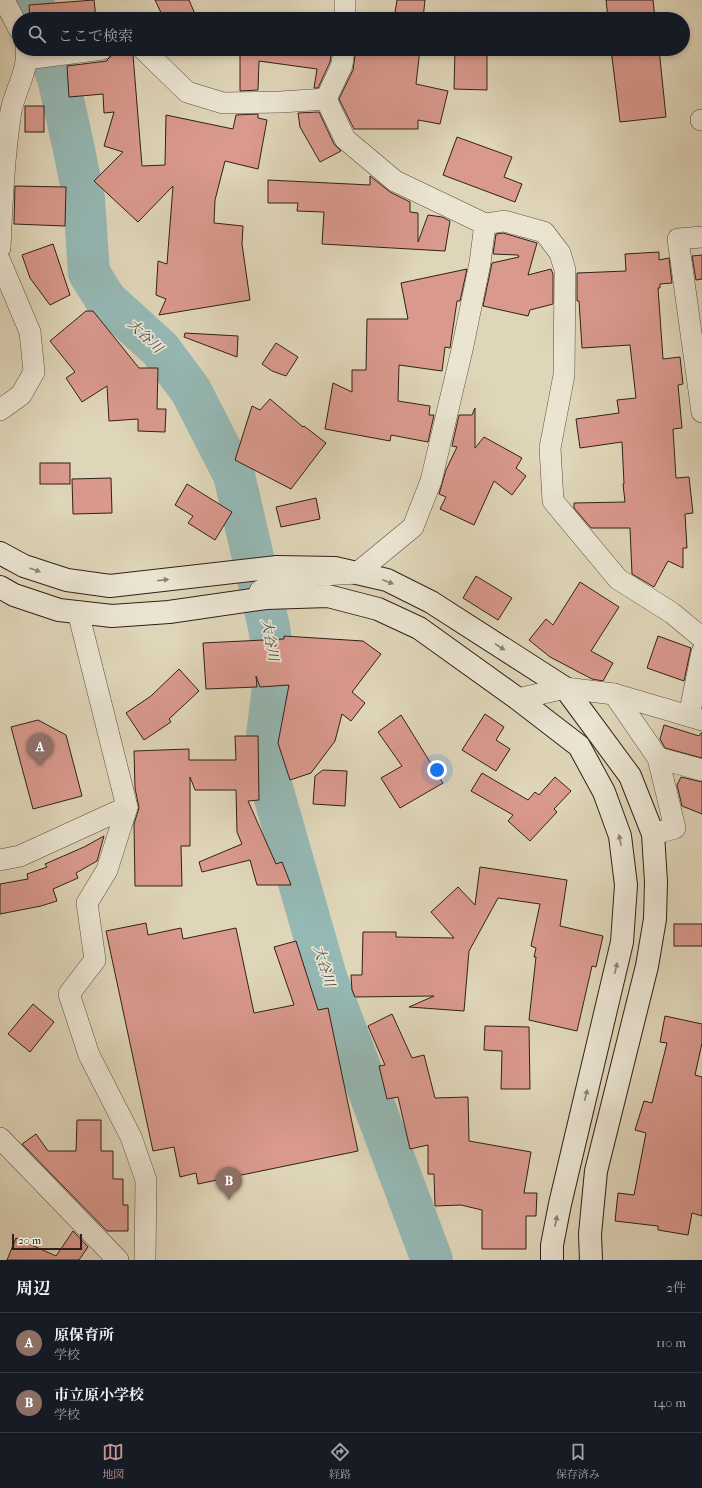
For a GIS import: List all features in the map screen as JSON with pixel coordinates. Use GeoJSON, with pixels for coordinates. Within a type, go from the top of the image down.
{"type":"FeatureCollection","features":[{"type":"Feature","properties":{"kind":"street"},"geometry":{"type":"LineString","coordinates":[[4,0],[12,15]]}},
{"type":"Feature","properties":{"kind":"street"},"geometry":{"type":"LineString","coordinates":[[345,0],[346,12]]}},
{"type":"Feature","properties":{"kind":"street"},"geometry":{"type":"LineString","coordinates":[[0,248],[6,146],[12,109],[25,56]]}},
{"type":"Feature","properties":{"kind":"street"},"geometry":{"type":"LineString","coordinates":[[150,56],[187,92],[222,103],[281,102],[326,99]]}},
{"type":"Feature","properties":{"kind":"street"},"geometry":{"type":"LineString","coordinates":[[326,99],[342,65],[343,56]]}},
{"type":"Feature","properties":{"kind":"street"},"geometry":{"type":"LineString","coordinates":[[326,99],[346,139],[395,181],[485,224],[504,221],[544,232],[560,254],[565,270],[564,375],[550,448],[553,501],[618,579],[672,613],[702,638]]}},
{"type":"Feature","properties":{"kind":"street"},"geometry":{"type":"LineString","coordinates":[[260,591],[288,577],[357,573],[413,527],[431,481],[462,350],[480,263],[485,224]]}},
{"type":"Feature","properties":{"kind":"street"},"geometry":{"type":"LineString","coordinates":[[702,237],[678,239],[699,367],[702,412]]}},
{"type":"Feature","properties":{"kind":"street"},"geometry":{"type":"LineString","coordinates":[[0,261],[30,332],[34,372],[21,395],[0,410]]}},
{"type":"Feature","properties":{"kind":"street"},"geometry":{"type":"LineString","coordinates":[[0,553],[24,566],[67,580],[110,586],[277,567],[335,568],[387,580],[431,602],[565,688],[630,776],[653,834],[656,882],[655,919],[647,966],[596,1171],[590,1234],[591,1260]]}},
{"type":"Feature","properties":{"kind":"street"},"geometry":{"type":"LineString","coordinates":[[0,587],[14,595],[59,610],[112,616],[169,612],[266,598],[328,596],[378,608],[419,628],[518,699],[579,746],[604,792],[620,836],[626,885],[622,942],[560,1204],[552,1245],[552,1260]]}},
{"type":"Feature","properties":{"kind":"street"},"geometry":{"type":"LineString","coordinates":[[78,612],[127,807],[107,870],[87,903],[95,960],[70,994],[89,1055],[131,1137],[146,1180],[145,1260]]}},
{"type":"Feature","properties":{"kind":"street"},"geometry":{"type":"LineString","coordinates":[[518,699],[565,688],[614,694],[696,718],[702,652]]}},
{"type":"Feature","properties":{"kind":"street"},"geometry":{"type":"LineString","coordinates":[[614,694],[658,758],[675,828],[653,834]]}},
{"type":"Feature","properties":{"kind":"street"},"geometry":{"type":"LineString","coordinates":[[658,758],[702,770]]}},
{"type":"Feature","properties":{"kind":"street"},"geometry":{"type":"LineString","coordinates":[[0,860],[20,856],[127,807]]}},
{"type":"Feature","properties":{"kind":"street"},"geometry":{"type":"LineString","coordinates":[[0,1138],[118,1260]]}},
{"type":"Feature","properties":{"kind":"building"},"geometry":{"type":"Polygon","coordinates":[[[94,0],[95,12],[30,12],[29,5],[94,0]]]}},
{"type":"Feature","properties":{"kind":"building"},"geometry":{"type":"Polygon","coordinates":[[[155,0],[189,0],[194,12],[161,12],[155,0]]]}},
{"type":"Feature","properties":{"kind":"building"},"geometry":{"type":"Polygon","coordinates":[[[397,0],[425,0],[424,12],[395,12],[397,0]]]}},
{"type":"Feature","properties":{"kind":"building"},"geometry":{"type":"Polygon","coordinates":[[[606,0],[653,0],[654,12],[607,12],[606,0]]]}},
{"type":"Feature","properties":{"kind":"building"},"geometry":{"type":"Polygon","coordinates":[[[111,56],[133,56],[142,166],[165,165],[166,115],[233,129],[236,115],[258,114],[258,118],[267,120],[258,169],[225,161],[215,200],[214,223],[243,226],[242,244],[250,300],[159,315],[166,299],[156,295],[158,261],[167,264],[173,186],[138,222],[94,181],[123,152],[104,146],[114,112],[104,113],[103,94],[69,97],[67,66],[107,60],[111,56]]]}},
{"type":"Feature","properties":{"kind":"building"},"geometry":{"type":"Polygon","coordinates":[[[240,56],[331,56],[330,62],[318,88],[314,88],[317,69],[259,61],[258,90],[240,91],[240,56]]]}},
{"type":"Feature","properties":{"kind":"building"},"geometry":{"type":"Polygon","coordinates":[[[355,56],[419,56],[416,84],[448,91],[440,124],[418,120],[418,129],[354,129],[339,99],[353,70],[355,56]]]}},
{"type":"Feature","properties":{"kind":"building"},"geometry":{"type":"Polygon","coordinates":[[[455,56],[487,56],[487,90],[454,89],[455,56]]]}},
{"type":"Feature","properties":{"kind":"building"},"geometry":{"type":"Polygon","coordinates":[[[612,56],[660,56],[666,117],[620,122],[612,56]]]}},
{"type":"Feature","properties":{"kind":"building"},"geometry":{"type":"Polygon","coordinates":[[[25,106],[44,106],[44,132],[25,132],[25,106]]]}},
{"type":"Feature","properties":{"kind":"building"},"geometry":{"type":"Polygon","coordinates":[[[319,112],[334,144],[341,151],[320,162],[300,127],[298,113],[319,112]]]}},
{"type":"Feature","properties":{"kind":"building"},"geometry":{"type":"Polygon","coordinates":[[[457,137],[512,157],[504,177],[522,184],[515,202],[443,175],[457,137]]]}},
{"type":"Feature","properties":{"kind":"building"},"geometry":{"type":"Polygon","coordinates":[[[370,176],[390,192],[410,202],[410,212],[418,213],[418,242],[428,215],[442,217],[450,221],[445,251],[322,244],[324,212],[297,211],[298,203],[268,203],[268,180],[370,185],[370,176]]]}},
{"type":"Feature","properties":{"kind":"building"},"geometry":{"type":"Polygon","coordinates":[[[15,186],[66,187],[65,226],[14,224],[15,186]]]}},
{"type":"Feature","properties":{"kind":"building"},"geometry":{"type":"Polygon","coordinates":[[[503,233],[537,243],[528,275],[551,269],[553,274],[553,304],[530,310],[528,316],[483,306],[492,263],[519,257],[518,255],[493,254],[496,234],[503,233]]]}},
{"type":"Feature","properties":{"kind":"building"},"geometry":{"type":"Polygon","coordinates":[[[53,244],[70,295],[50,305],[30,278],[22,255],[53,244]]]}},
{"type":"Feature","properties":{"kind":"building"},"geometry":{"type":"Polygon","coordinates":[[[659,252],[659,260],[669,258],[672,283],[660,284],[660,288],[658,288],[663,359],[680,357],[683,384],[678,385],[682,428],[673,429],[676,478],[689,477],[693,513],[685,514],[687,548],[683,548],[683,568],[668,561],[654,587],[632,574],[630,528],[591,528],[574,508],[574,503],[625,502],[622,442],[580,448],[576,419],[619,413],[617,400],[636,398],[630,345],[582,348],[579,301],[577,301],[577,273],[626,271],[625,254],[659,252]]]}},
{"type":"Feature","properties":{"kind":"building"},"geometry":{"type":"Polygon","coordinates":[[[702,255],[702,279],[696,280],[692,256],[702,255]]]}},
{"type":"Feature","properties":{"kind":"building"},"geometry":{"type":"Polygon","coordinates":[[[467,269],[460,301],[457,301],[450,348],[445,347],[442,371],[399,365],[398,401],[430,406],[429,415],[434,415],[428,442],[391,435],[390,441],[325,429],[333,383],[352,392],[352,370],[366,370],[367,319],[408,319],[401,283],[467,269]]]}},
{"type":"Feature","properties":{"kind":"building"},"geometry":{"type":"Polygon","coordinates":[[[86,311],[93,311],[139,368],[158,368],[157,409],[166,409],[165,432],[138,431],[138,419],[109,421],[107,386],[82,402],[66,378],[75,372],[50,341],[86,311]]]}},
{"type":"Feature","properties":{"kind":"building"},"geometry":{"type":"Polygon","coordinates":[[[185,333],[238,336],[237,357],[184,337],[185,333]]]}},
{"type":"Feature","properties":{"kind":"building"},"geometry":{"type":"Polygon","coordinates":[[[276,343],[298,357],[286,376],[272,371],[262,364],[276,343]]]}},
{"type":"Feature","properties":{"kind":"building"},"geometry":{"type":"Polygon","coordinates":[[[270,399],[303,427],[304,426],[326,443],[291,489],[235,460],[252,406],[260,410],[270,399]]]}},
{"type":"Feature","properties":{"kind":"building"},"geometry":{"type":"Polygon","coordinates":[[[475,408],[475,448],[484,437],[522,458],[516,468],[526,476],[512,495],[494,481],[474,525],[440,509],[446,497],[439,494],[446,470],[457,447],[452,446],[459,415],[472,415],[475,408]]]}},
{"type":"Feature","properties":{"kind":"building"},"geometry":{"type":"Polygon","coordinates":[[[40,463],[70,463],[70,484],[40,484],[40,463]]]}},
{"type":"Feature","properties":{"kind":"building"},"geometry":{"type":"Polygon","coordinates":[[[111,478],[112,513],[73,514],[72,479],[111,478]]]}},
{"type":"Feature","properties":{"kind":"building"},"geometry":{"type":"Polygon","coordinates":[[[187,484],[232,512],[215,540],[188,523],[193,516],[175,505],[187,484]]]}},
{"type":"Feature","properties":{"kind":"building"},"geometry":{"type":"Polygon","coordinates":[[[316,498],[320,519],[281,527],[276,507],[316,498]]]}},
{"type":"Feature","properties":{"kind":"building"},"geometry":{"type":"Polygon","coordinates":[[[476,576],[512,598],[498,620],[463,598],[476,576]]]}},
{"type":"Feature","properties":{"kind":"building"},"geometry":{"type":"Polygon","coordinates":[[[580,582],[619,607],[591,651],[613,663],[603,681],[592,679],[550,657],[529,640],[546,619],[553,625],[580,582]]]}},
{"type":"Feature","properties":{"kind":"building"},"geometry":{"type":"Polygon","coordinates":[[[284,636],[363,641],[381,654],[352,692],[365,703],[351,721],[342,714],[335,741],[311,773],[290,780],[278,743],[289,685],[260,687],[256,676],[257,687],[206,689],[203,643],[284,639],[284,636]]]}},
{"type":"Feature","properties":{"kind":"building"},"geometry":{"type":"Polygon","coordinates":[[[658,636],[691,648],[684,681],[647,668],[658,636]]]}},
{"type":"Feature","properties":{"kind":"building"},"geometry":{"type":"Polygon","coordinates":[[[179,669],[199,691],[169,719],[171,722],[144,740],[126,713],[151,696],[179,669]]]}},
{"type":"Feature","properties":{"kind":"building"},"geometry":{"type":"Polygon","coordinates":[[[485,714],[504,727],[496,740],[510,749],[496,771],[462,750],[485,714]]]}},
{"type":"Feature","properties":{"kind":"building"},"geometry":{"type":"Polygon","coordinates":[[[401,715],[443,783],[400,808],[381,778],[402,766],[378,732],[401,715]]]}},
{"type":"Feature","properties":{"kind":"building"},"geometry":{"type":"Polygon","coordinates":[[[38,720],[66,735],[82,796],[33,809],[11,727],[38,720]]]}},
{"type":"Feature","properties":{"kind":"building"},"geometry":{"type":"Polygon","coordinates":[[[664,725],[699,736],[702,732],[702,758],[665,748],[660,739],[664,725]]]}},
{"type":"Feature","properties":{"kind":"building"},"geometry":{"type":"Polygon","coordinates":[[[235,736],[258,736],[259,800],[248,801],[276,864],[282,862],[291,885],[257,885],[250,860],[202,872],[199,862],[242,844],[237,832],[236,790],[195,790],[190,777],[190,846],[181,846],[182,886],[135,886],[134,824],[139,808],[135,788],[134,751],[189,749],[189,760],[236,760],[235,736]]]}},
{"type":"Feature","properties":{"kind":"building"},"geometry":{"type":"Polygon","coordinates":[[[323,770],[347,771],[345,806],[313,804],[315,776],[323,770]]]}},
{"type":"Feature","properties":{"kind":"building"},"geometry":{"type":"Polygon","coordinates":[[[482,773],[528,800],[535,792],[539,795],[555,777],[571,791],[554,809],[557,812],[530,841],[508,821],[513,815],[471,791],[482,773]]]}},
{"type":"Feature","properties":{"kind":"building"},"geometry":{"type":"Polygon","coordinates":[[[681,777],[702,782],[702,814],[682,806],[677,785],[681,777]]]}},
{"type":"Feature","properties":{"kind":"building"},"geometry":{"type":"Polygon","coordinates":[[[104,836],[97,861],[76,873],[78,878],[53,889],[57,901],[41,906],[0,914],[0,884],[28,879],[27,874],[47,867],[45,864],[84,847],[104,836]]]}},
{"type":"Feature","properties":{"kind":"building"},"geometry":{"type":"Polygon","coordinates":[[[480,867],[567,880],[560,926],[603,936],[596,967],[592,966],[577,1031],[529,1020],[536,957],[534,957],[536,948],[531,946],[540,904],[498,898],[469,951],[464,1011],[409,1007],[434,996],[355,997],[352,990],[351,975],[362,975],[363,932],[396,932],[396,937],[454,938],[431,912],[458,887],[475,905],[480,867]]]}},
{"type":"Feature","properties":{"kind":"building"},"geometry":{"type":"Polygon","coordinates":[[[146,923],[148,935],[181,928],[183,939],[236,928],[254,1013],[294,1005],[274,947],[296,941],[318,1010],[328,1008],[358,1151],[198,1184],[196,1173],[180,1177],[174,1147],[153,1151],[106,931],[146,923]]]}},
{"type":"Feature","properties":{"kind":"building"},"geometry":{"type":"Polygon","coordinates":[[[674,924],[702,924],[702,946],[674,946],[674,924]]]}},
{"type":"Feature","properties":{"kind":"building"},"geometry":{"type":"Polygon","coordinates":[[[33,1004],[54,1022],[30,1052],[8,1034],[33,1004]]]}},
{"type":"Feature","properties":{"kind":"building"},"geometry":{"type":"Polygon","coordinates":[[[392,1014],[412,1058],[424,1055],[435,1098],[468,1097],[469,1141],[531,1152],[524,1193],[537,1193],[536,1216],[526,1216],[526,1249],[482,1249],[482,1210],[461,1205],[435,1206],[434,1174],[428,1174],[428,1145],[410,1149],[398,1097],[387,1099],[379,1066],[385,1065],[368,1026],[392,1014]]]}},
{"type":"Feature","properties":{"kind":"building"},"geometry":{"type":"Polygon","coordinates":[[[665,1016],[702,1024],[702,1043],[695,1075],[702,1077],[702,1216],[692,1213],[688,1235],[658,1230],[658,1226],[615,1221],[618,1193],[634,1195],[646,1133],[635,1130],[644,1101],[652,1103],[667,1043],[660,1042],[665,1016]]]}},
{"type":"Feature","properties":{"kind":"building"},"geometry":{"type":"Polygon","coordinates":[[[485,1026],[529,1027],[530,1089],[501,1089],[502,1051],[484,1050],[485,1026]]]}},
{"type":"Feature","properties":{"kind":"building"},"geometry":{"type":"Polygon","coordinates":[[[77,1120],[101,1120],[101,1151],[113,1151],[113,1179],[123,1179],[123,1205],[128,1205],[128,1231],[107,1231],[22,1144],[36,1134],[48,1151],[76,1151],[77,1120]]]}},
{"type":"Feature","properties":{"kind":"building"},"geometry":{"type":"Polygon","coordinates":[[[73,1231],[88,1247],[79,1260],[7,1260],[16,1238],[56,1256],[73,1231]]]}},
{"type":"Feature","properties":{"kind":"waterway","name":"大谷川"},"geometry":{"type":"LineString","coordinates":[[32,0],[36,12]]}},
{"type":"Feature","properties":{"kind":"waterway","name":"大谷川"},"geometry":{"type":"LineString","coordinates":[[50,56],[59,82],[84,199],[89,273],[106,300],[160,349],[191,391],[234,475],[269,627],[275,670],[264,760],[326,977],[432,1260]]}},
{"type":"Feature","properties":{"kind":"place","name":"原保育所"},"geometry":{"type":"Point","coordinates":[40,766]}},
{"type":"Feature","properties":{"kind":"place","name":"市立原小学校"},"geometry":{"type":"Point","coordinates":[229,1200]}}]}
